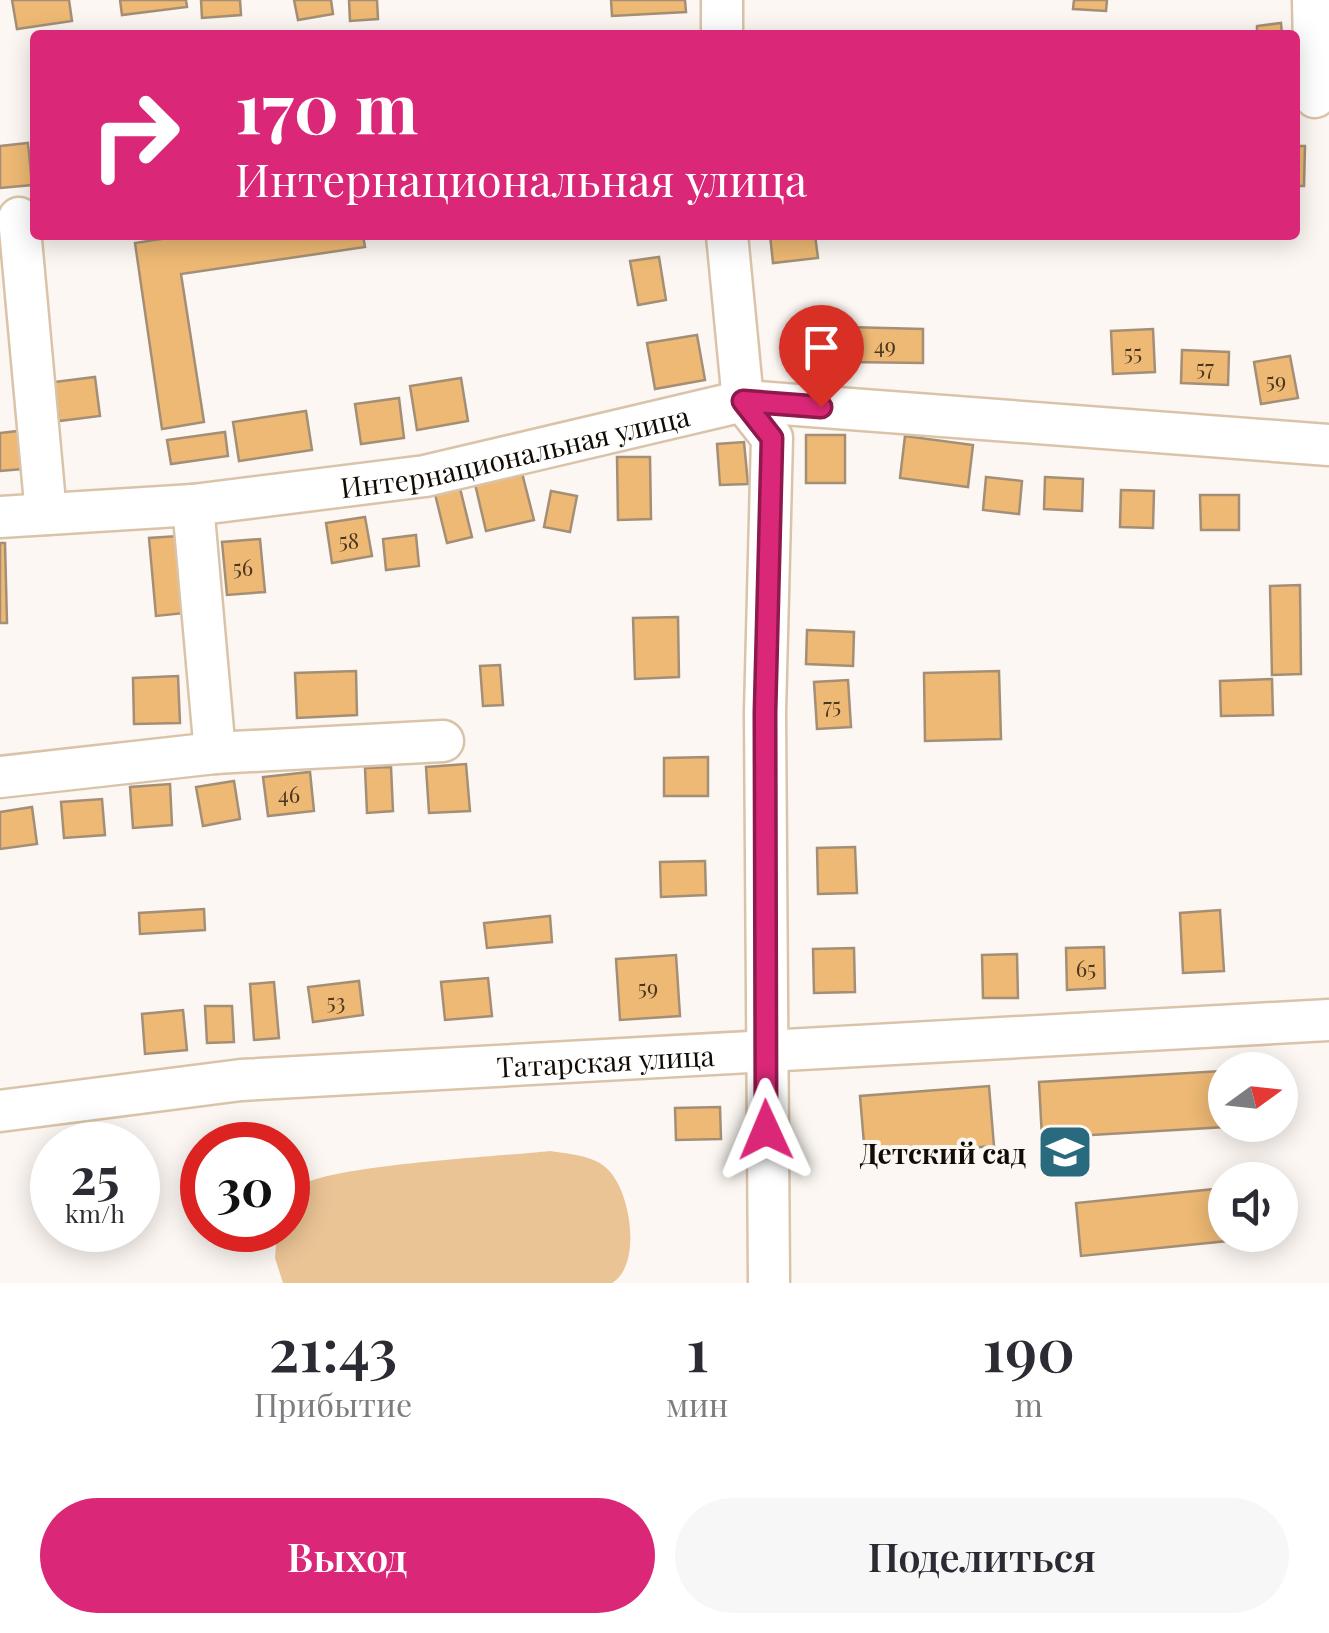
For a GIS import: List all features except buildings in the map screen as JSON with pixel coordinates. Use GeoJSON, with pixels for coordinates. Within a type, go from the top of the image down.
{"type":"FeatureCollection","features":[{"type":"Feature","properties":{"kind":"street"},"geometry":{"type":"LineString","coordinates":[[722,0],[722,30]]}},
{"type":"Feature","properties":{"kind":"street"},"geometry":{"type":"LineString","coordinates":[[1313,0],[1315,96]]}},
{"type":"Feature","properties":{"kind":"street"},"geometry":{"type":"LineString","coordinates":[[18,218],[46,514]]}},
{"type":"Feature","properties":{"kind":"street"},"geometry":{"type":"LineString","coordinates":[[728,240],[743,401],[772,438],[765,712],[769,1283]]}},
{"type":"Feature","properties":{"kind":"street","name":"Интернациональная улица"},"geometry":{"type":"LineString","coordinates":[[0,518],[194,505],[425,476],[743,401],[1329,445]]}},
{"type":"Feature","properties":{"kind":"street"},"geometry":{"type":"LineString","coordinates":[[194,505],[215,753]]}},
{"type":"Feature","properties":{"kind":"street"},"geometry":{"type":"LineString","coordinates":[[0,777],[215,753],[443,742]]}},
{"type":"Feature","properties":{"kind":"street","name":"Татарская улица"},"geometry":{"type":"LineString","coordinates":[[0,1111],[241,1080],[1329,1020]]}},
{"type":"Feature","properties":{"kind":"shaded area"},"geometry":{"type":"Polygon","coordinates":[[[550,1151],[604,1166],[621,1190],[630,1225],[628,1260],[622,1274],[612,1283],[283,1283],[275,1252],[310,1252],[310,1182],[378,1167],[550,1151]]]}},
{"type":"Feature","properties":{"kind":"place","name":"Детский сад"},"geometry":{"type":"Point","coordinates":[1065,1152]}},
{"type":"Feature","properties":{"kind":"route"},"geometry":{"type":"LineString","coordinates":[[766,1130],[765,712],[772,438],[743,401],[821,407]]}}]}
